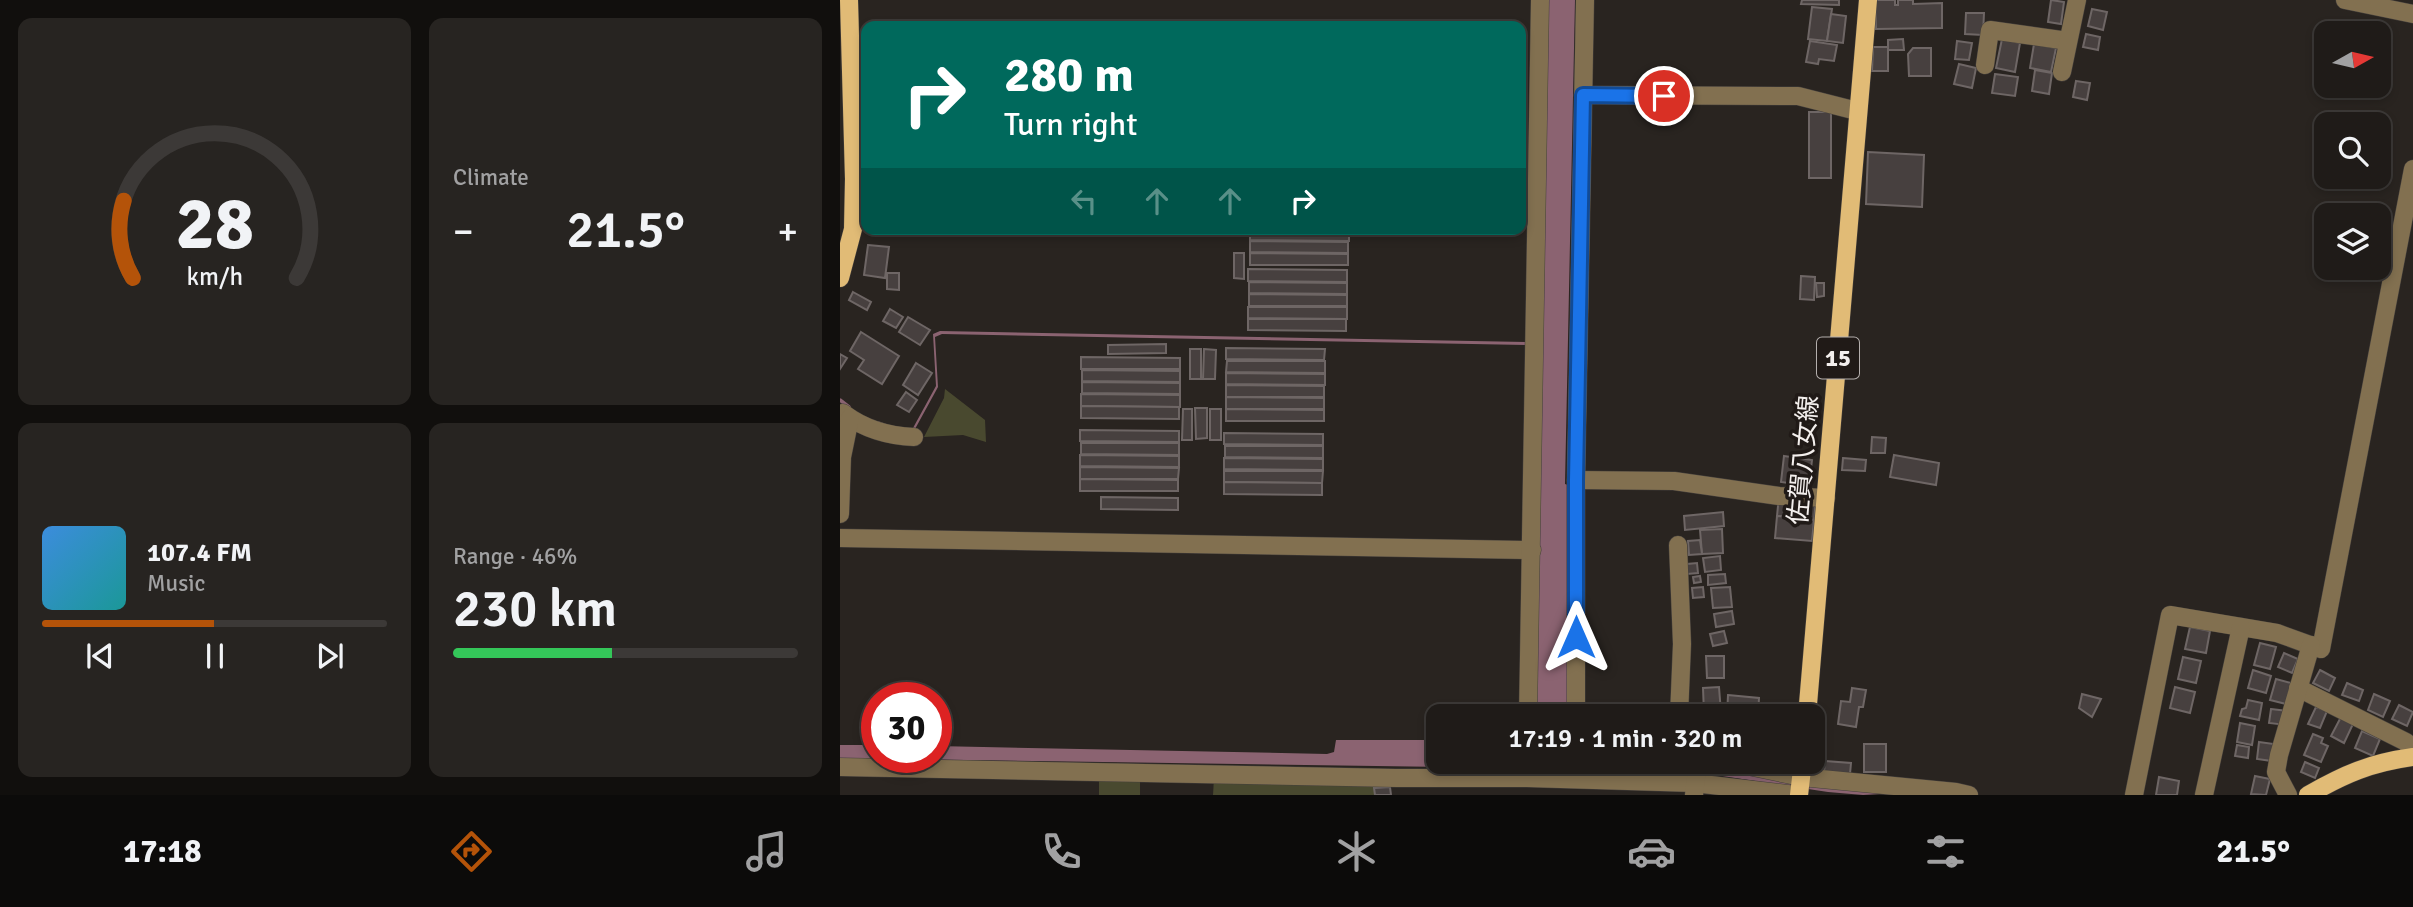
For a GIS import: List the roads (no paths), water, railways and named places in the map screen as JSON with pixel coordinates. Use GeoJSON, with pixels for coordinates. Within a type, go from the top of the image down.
{"type":"FeatureCollection","features":[{"type":"Feature","properties":{"kind":"main road"},"geometry":{"type":"LineString","coordinates":[[840,276],[853,229],[860,176],[849,0]]}},
{"type":"Feature","properties":{"kind":"main road","name":"佐賀八女線"},"geometry":{"type":"LineString","coordinates":[[1808,704],[1868,0]]}},
{"type":"Feature","properties":{"kind":"main road"},"geometry":{"type":"LineString","coordinates":[[2308,795],[2344,774],[2383,761],[2413,757]]}},
{"type":"Feature","properties":{"kind":"street"},"geometry":{"type":"LineString","coordinates":[[1528,704],[1532,550],[1529,137],[1540,0]]}},
{"type":"Feature","properties":{"kind":"street"},"geometry":{"type":"LineString","coordinates":[[1576,704],[1576,480],[1585,0]]}},
{"type":"Feature","properties":{"kind":"street"},"geometry":{"type":"LineString","coordinates":[[2062,72],[2077,0]]}},
{"type":"Feature","properties":{"kind":"street"},"geometry":{"type":"LineString","coordinates":[[2345,0],[2413,14]]}},
{"type":"Feature","properties":{"kind":"street"},"geometry":{"type":"LineString","coordinates":[[1985,65],[1990,30],[2068,41]]}},
{"type":"Feature","properties":{"kind":"street"},"geometry":{"type":"LineString","coordinates":[[1583,95],[1798,96],[1857,111]]}},
{"type":"Feature","properties":{"kind":"street"},"geometry":{"type":"LineString","coordinates":[[2134,795],[2170,615],[2277,634],[2321,649],[2411,193],[2413,169]]}},
{"type":"Feature","properties":{"kind":"street"},"geometry":{"type":"LineString","coordinates":[[840,514],[845,414],[891,436],[914,437]]}},
{"type":"Feature","properties":{"kind":"street"},"geometry":{"type":"LineString","coordinates":[[1576,480],[1674,481],[1779,496],[1826,498]]}},
{"type":"Feature","properties":{"kind":"street"},"geometry":{"type":"LineString","coordinates":[[840,538],[1532,550]]}},
{"type":"Feature","properties":{"kind":"street"},"geometry":{"type":"LineString","coordinates":[[1678,545],[1682,644],[1680,704]]}},
{"type":"Feature","properties":{"kind":"street"},"geometry":{"type":"LineString","coordinates":[[2204,795],[2241,627]]}},
{"type":"Feature","properties":{"kind":"street"},"geometry":{"type":"LineString","coordinates":[[2288,795],[2276,772],[2311,645]]}},
{"type":"Feature","properties":{"kind":"street"},"geometry":{"type":"LineString","coordinates":[[2298,688],[2406,742],[2413,751]]}},
{"type":"Feature","properties":{"kind":"street"},"geometry":{"type":"LineString","coordinates":[[840,767],[1396,786],[1494,774]]}},
{"type":"Feature","properties":{"kind":"street"},"geometry":{"type":"LineString","coordinates":[[1545,774],[1606,788],[1694,789],[1800,782],[1969,795]]}},
{"type":"Feature","properties":{"kind":"street"},"geometry":{"type":"LineString","coordinates":[[1771,774],[1800,782]]}},
{"type":"Feature","properties":{"kind":"waterway"},"geometry":{"type":"LineString","coordinates":[[840,400],[849,407]]}}]}
